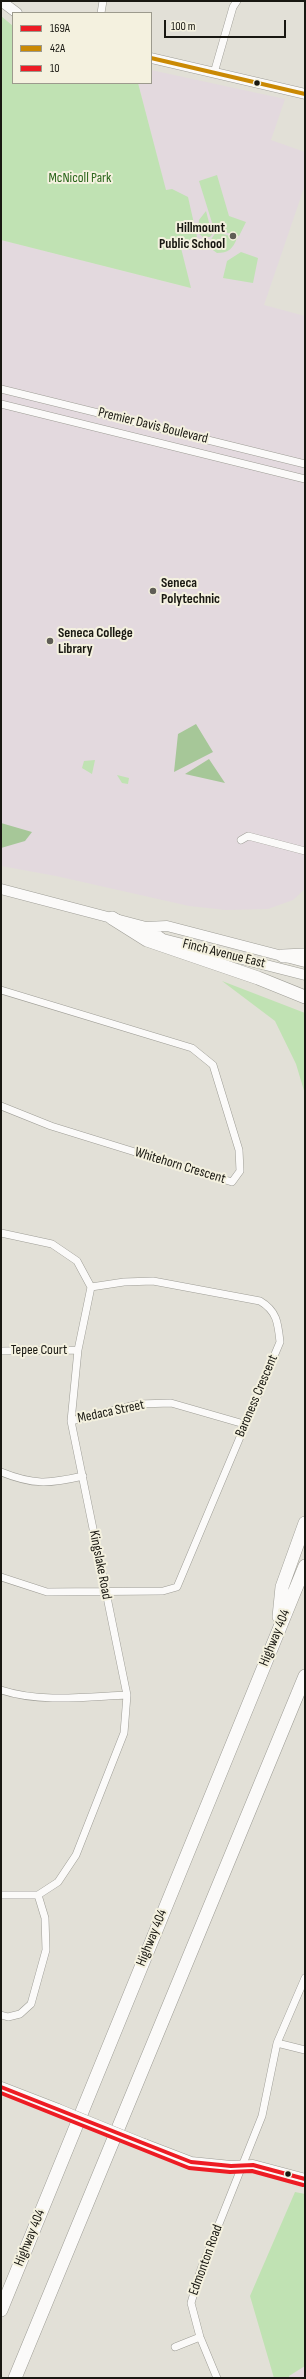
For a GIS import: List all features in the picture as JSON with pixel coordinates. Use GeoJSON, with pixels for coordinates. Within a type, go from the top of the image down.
{"type":"FeatureCollection","features":[{"type":"Feature","properties":{"kind":"highway"},"geometry":{"type":"LineString","coordinates":[[112,918],[147,940],[258,978],[305,997]]}},
{"type":"Feature","properties":{"kind":"highway"},"geometry":{"type":"LineString","coordinates":[[283,956],[305,955]]}},
{"type":"Feature","properties":{"kind":"highway"},"geometry":{"type":"LineString","coordinates":[[277,1631],[282,1587],[305,1523]]}},
{"type":"Feature","properties":{"kind":"highway","name":"Highway 404"},"geometry":{"type":"LineString","coordinates":[[1,2310],[277,1631],[305,1566]]}},
{"type":"Feature","properties":{"kind":"highway"},"geometry":{"type":"LineString","coordinates":[[16,2378],[305,1676]]}},
{"type":"Feature","properties":{"kind":"street"},"geometry":{"type":"LineString","coordinates":[[1,1],[16,12]]}},
{"type":"Feature","properties":{"kind":"street"},"geometry":{"type":"LineString","coordinates":[[101,12],[103,1]]}},
{"type":"Feature","properties":{"kind":"street"},"geometry":{"type":"LineString","coordinates":[[214,73],[233,7],[238,1]]}},
{"type":"Feature","properties":{"kind":"street"},"geometry":{"type":"LineString","coordinates":[[152,58],[305,94]]}},
{"type":"Feature","properties":{"kind":"street","name":"Premier Davis Boulevard"},"geometry":{"type":"LineString","coordinates":[[1,389],[305,464]]}},
{"type":"Feature","properties":{"kind":"street","name":"Premier Davis Boulevard"},"geometry":{"type":"LineString","coordinates":[[1,404],[305,479]]}},
{"type":"Feature","properties":{"kind":"street"},"geometry":{"type":"LineString","coordinates":[[241,840],[248,836],[305,851]]}},
{"type":"Feature","properties":{"kind":"street","name":"Finch Avenue East"},"geometry":{"type":"LineString","coordinates":[[1,889],[146,927],[167,926],[305,962]]}},
{"type":"Feature","properties":{"kind":"street","name":"Finch Avenue East"},"geometry":{"type":"LineString","coordinates":[[146,927],[163,939],[305,975]]}},
{"type":"Feature","properties":{"kind":"street","name":"Whitehorn Crescent"},"geometry":{"type":"LineString","coordinates":[[1,990],[192,1048],[213,1065],[239,1150],[240,1171],[232,1182],[51,1126],[1,1106]]}},
{"type":"Feature","properties":{"kind":"street"},"geometry":{"type":"LineString","coordinates":[[1,1233],[52,1244],[77,1260],[91,1287]]}},
{"type":"Feature","properties":{"kind":"street","name":"Baroness Crescent"},"geometry":{"type":"LineString","coordinates":[[91,1287],[124,1282],[153,1281],[260,1301],[271,1307],[278,1323],[280,1342],[244,1424],[177,1587],[163,1591],[106,1592]]}},
{"type":"Feature","properties":{"kind":"street","name":"Kingslake Road"},"geometry":{"type":"LineString","coordinates":[[38,1895],[58,1882],[76,1854],[124,1733],[127,1695],[72,1421],[78,1350],[91,1287]]}},
{"type":"Feature","properties":{"kind":"street","name":"Tepee Court"},"geometry":{"type":"LineString","coordinates":[[1,1350],[78,1350]]}},
{"type":"Feature","properties":{"kind":"street","name":"Medaca Street"},"geometry":{"type":"LineString","coordinates":[[72,1421],[139,1404],[171,1403],[244,1424]]}},
{"type":"Feature","properties":{"kind":"street"},"geometry":{"type":"LineString","coordinates":[[1,1472],[35,1483],[58,1482],[83,1476]]}},
{"type":"Feature","properties":{"kind":"street"},"geometry":{"type":"LineString","coordinates":[[1,1577],[47,1592],[106,1592]]}},
{"type":"Feature","properties":{"kind":"street"},"geometry":{"type":"LineString","coordinates":[[1,1690],[20,1696],[47,1698],[127,1695]]}},
{"type":"Feature","properties":{"kind":"street"},"geometry":{"type":"LineString","coordinates":[[1,1895],[38,1895],[45,1918],[46,1950],[31,2004],[20,2014],[8,2017],[1,2015]]}},
{"type":"Feature","properties":{"kind":"street","name":"Edmonton Road"},"geometry":{"type":"LineString","coordinates":[[217,2378],[200,2337],[191,2303],[201,2269],[262,2116],[277,2043],[305,1978]]}},
{"type":"Feature","properties":{"kind":"street"},"geometry":{"type":"LineString","coordinates":[[277,2043],[305,2050]]}},
{"type":"Feature","properties":{"kind":"street"},"geometry":{"type":"LineString","coordinates":[[1,2087],[191,2162],[243,2166],[253,2165],[305,2179]]}},
{"type":"Feature","properties":{"kind":"street"},"geometry":{"type":"LineString","coordinates":[[175,2347],[200,2337]]}},
{"type":"Feature","properties":{"kind":"shaded area","name":"Seneca Polytechnic"},"geometry":{"type":"Polygon","coordinates":[[[152,70],[285,99],[271,140],[305,152],[305,185],[264,305],[305,316],[305,889],[293,900],[268,909],[226,910],[189,906],[56,876],[1,866],[1,240],[190,288],[138,84],[152,84],[152,70]]]}},
{"type":"Feature","properties":{"kind":"shaded area"},"geometry":{"type":"Polygon","coordinates":[[[305,2366],[305,2378],[285,2378],[305,2366]]]}},
{"type":"Feature","properties":{"kind":"green space","name":"McNicoll Park"},"geometry":{"type":"Polygon","coordinates":[[[1,16],[12,25],[12,84],[138,84],[166,190],[172,189],[188,197],[197,237],[180,244],[191,288],[1,240],[1,16]]]}},
{"type":"Feature","properties":{"kind":"green space"},"geometry":{"type":"Polygon","coordinates":[[[217,175],[229,216],[246,222],[239,236],[214,229],[199,181],[217,175]]]}},
{"type":"Feature","properties":{"kind":"green space"},"geometry":{"type":"Polygon","coordinates":[[[206,211],[211,230],[214,232],[210,237],[203,237],[198,233],[199,220],[206,211]]]}},
{"type":"Feature","properties":{"kind":"green space"},"geometry":{"type":"Polygon","coordinates":[[[216,232],[237,238],[230,250],[217,253],[210,248],[210,241],[216,232]]]}},
{"type":"Feature","properties":{"kind":"green space"},"geometry":{"type":"Polygon","coordinates":[[[241,252],[258,258],[253,283],[223,278],[227,261],[241,252]]]}},
{"type":"Feature","properties":{"kind":"green space"},"geometry":{"type":"Polygon","coordinates":[[[196,724],[213,752],[174,772],[178,734],[196,724]]]}},
{"type":"Feature","properties":{"kind":"green space"},"geometry":{"type":"Polygon","coordinates":[[[209,759],[225,783],[185,774],[209,759]]]}},
{"type":"Feature","properties":{"kind":"green space"},"geometry":{"type":"Polygon","coordinates":[[[95,760],[92,774],[82,768],[84,761],[95,760]]]}},
{"type":"Feature","properties":{"kind":"green space"},"geometry":{"type":"Polygon","coordinates":[[[117,775],[129,778],[128,784],[122,783],[117,775]]]}},
{"type":"Feature","properties":{"kind":"green space"},"geometry":{"type":"Polygon","coordinates":[[[1,823],[32,832],[25,841],[1,848],[1,823]]]}},
{"type":"Feature","properties":{"kind":"green space"},"geometry":{"type":"Polygon","coordinates":[[[222,981],[305,1013],[305,1094],[296,1064],[275,1021],[222,981]]]}},
{"type":"Feature","properties":{"kind":"green space"},"geometry":{"type":"Polygon","coordinates":[[[295,2192],[305,2194],[305,2366],[289,2376],[290,2378],[274,2378],[250,2296],[295,2192]]]}},
{"type":"Feature","properties":{"kind":"transit line","name":"42A"},"geometry":{"type":"LineString","coordinates":[[152,58],[305,94]]}},
{"type":"Feature","properties":{"kind":"transit line","name":"169A"},"geometry":{"type":"LineString","coordinates":[[1,2087],[191,2162],[231,2166],[253,2165],[305,2179]]}},
{"type":"Feature","properties":{"kind":"transit line","name":"10"},"geometry":{"type":"LineString","coordinates":[[1,2093],[189,2168],[230,2172],[252,2171],[303,2185]]}},
{"type":"Feature","properties":{"kind":"place","name":"Hillmount Public School"},"geometry":{"type":"Point","coordinates":[233,236]}},
{"type":"Feature","properties":{"kind":"place","name":"Seneca Polytechnic"},"geometry":{"type":"Point","coordinates":[153,591]}},
{"type":"Feature","properties":{"kind":"place","name":"Seneca College Library"},"geometry":{"type":"Point","coordinates":[50,641]}}]}
